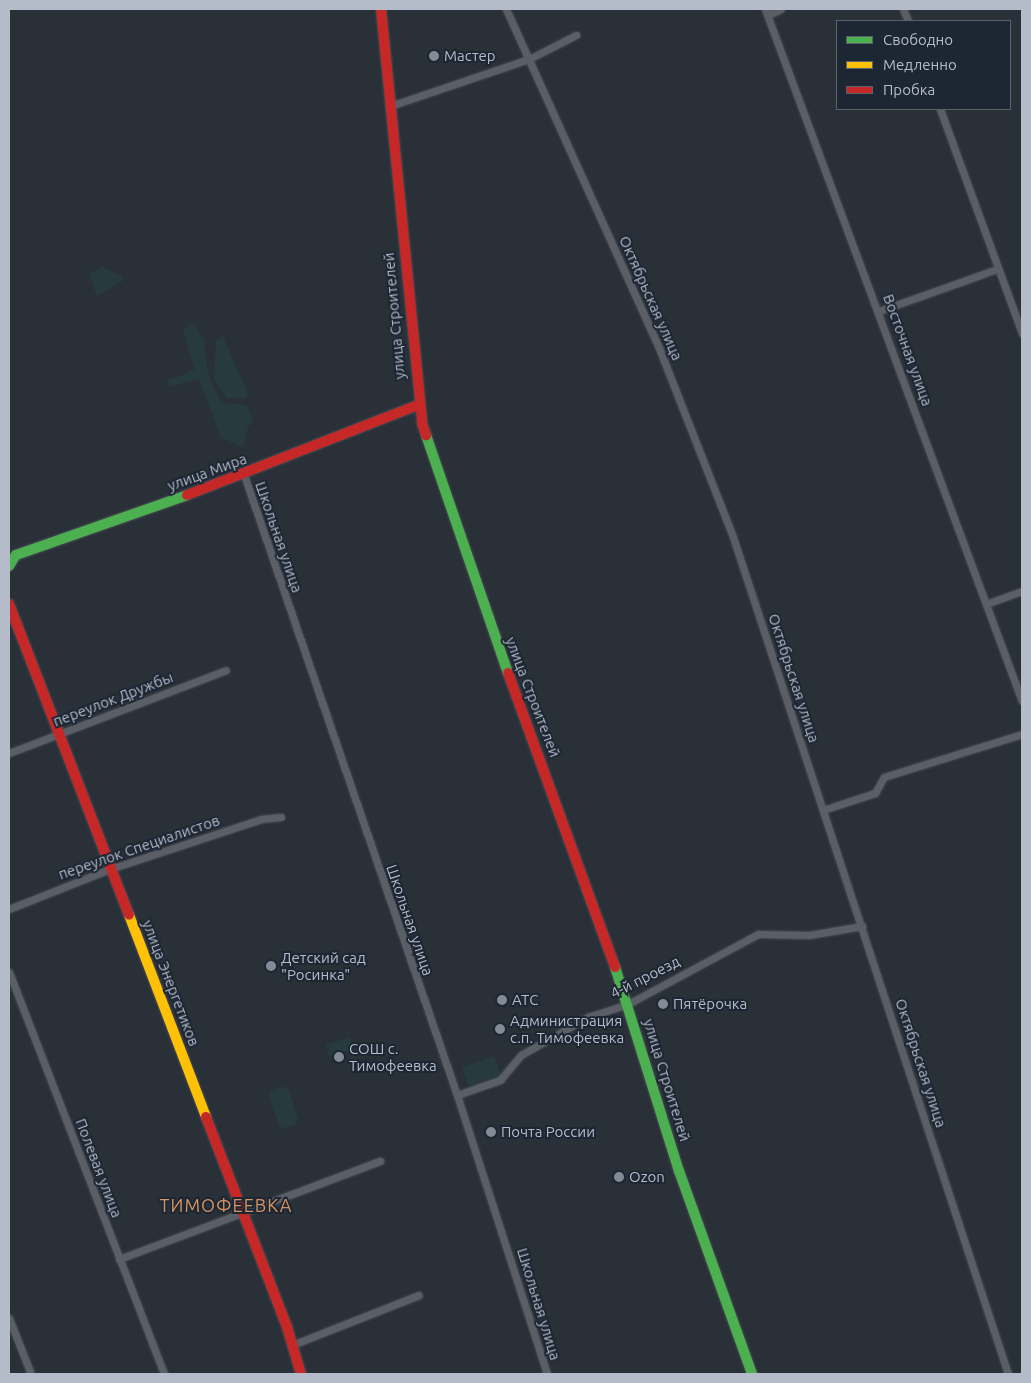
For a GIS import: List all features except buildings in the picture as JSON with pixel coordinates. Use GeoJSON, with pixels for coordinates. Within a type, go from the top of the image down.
{"type":"FeatureCollection","features":[{"type":"Feature","properties":{"kind":"main road","name":"улица Строителей"},"geometry":{"type":"LineString","coordinates":[[381,9],[418,405],[458,536],[628,1004],[679,1171],[752,1374]]}},
{"type":"Feature","properties":{"kind":"main road","name":"улица Мира"},"geometry":{"type":"LineString","coordinates":[[9,566],[16,555],[244,475],[418,405]]}},
{"type":"Feature","properties":{"kind":"main road","name":"улица Энергетиков"},"geometry":{"type":"LineString","coordinates":[[9,604],[243,1212],[301,1374]]}},
{"type":"Feature","properties":{"kind":"street","name":"Октябрьская улица"},"geometry":{"type":"LineString","coordinates":[[506,9],[670,375],[733,537],[1008,1374]]}},
{"type":"Feature","properties":{"kind":"street"},"geometry":{"type":"LineString","coordinates":[[767,12],[781,9]]}},
{"type":"Feature","properties":{"kind":"street","name":"Восточная улица"},"geometry":{"type":"LineString","coordinates":[[767,12],[1022,701]]}},
{"type":"Feature","properties":{"kind":"street"},"geometry":{"type":"LineString","coordinates":[[390,106],[528,59],[576,35]]}},
{"type":"Feature","properties":{"kind":"street"},"geometry":{"type":"LineString","coordinates":[[940,110],[1022,333]]}},
{"type":"Feature","properties":{"kind":"street"},"geometry":{"type":"LineString","coordinates":[[879,311],[998,269]]}},
{"type":"Feature","properties":{"kind":"street","name":"Школьная улица"},"geometry":{"type":"LineString","coordinates":[[244,475],[456,1095],[547,1374]]}},
{"type":"Feature","properties":{"kind":"street"},"geometry":{"type":"LineString","coordinates":[[986,604],[1022,591]]}},
{"type":"Feature","properties":{"kind":"street","name":"переулок Дружбы"},"geometry":{"type":"LineString","coordinates":[[9,752],[59,735],[226,670]]}},
{"type":"Feature","properties":{"kind":"street"},"geometry":{"type":"LineString","coordinates":[[823,810],[875,793],[884,777],[1022,734]]}},
{"type":"Feature","properties":{"kind":"street","name":"переулок Специалистов"},"geometry":{"type":"LineString","coordinates":[[9,910],[110,869],[261,819],[281,817]]}},
{"type":"Feature","properties":{"kind":"street","name":"4-й проезд"},"geometry":{"type":"LineString","coordinates":[[456,1095],[500,1080],[521,1055],[588,1016],[628,1004],[758,934],[809,935],[862,926]]}},
{"type":"Feature","properties":{"kind":"street","name":"Полевая улица"},"geometry":{"type":"LineString","coordinates":[[9,972],[164,1374]]}},
{"type":"Feature","properties":{"kind":"street"},"geometry":{"type":"LineString","coordinates":[[119,1258],[380,1161]]}},
{"type":"Feature","properties":{"kind":"street"},"geometry":{"type":"LineString","coordinates":[[292,1345],[418,1295]]}},
{"type":"Feature","properties":{"kind":"street"},"geometry":{"type":"LineString","coordinates":[[9,1318],[30,1374]]}},
{"type":"Feature","properties":{"kind":"green space"},"geometry":{"type":"Polygon","coordinates":[[[102,267],[122,276],[124,280],[97,296],[89,274],[102,267]]]}},
{"type":"Feature","properties":{"kind":"green space"},"geometry":{"type":"Polygon","coordinates":[[[194,324],[204,340],[208,374],[219,398],[224,403],[246,405],[254,421],[248,427],[243,447],[221,438],[199,379],[169,387],[168,380],[195,370],[183,331],[188,325],[194,324]]]}},
{"type":"Feature","properties":{"kind":"green space"},"geometry":{"type":"Polygon","coordinates":[[[223,336],[248,394],[245,398],[227,398],[214,379],[216,341],[223,336]]]}},
{"type":"Feature","properties":{"kind":"green space"},"geometry":{"type":"Polygon","coordinates":[[[349,1037],[353,1049],[329,1057],[326,1045],[349,1037]]]}},
{"type":"Feature","properties":{"kind":"green space"},"geometry":{"type":"Polygon","coordinates":[[[494,1056],[501,1077],[469,1087],[462,1067],[494,1056]]]}},
{"type":"Feature","properties":{"kind":"green space"},"geometry":{"type":"Polygon","coordinates":[[[282,1086],[289,1090],[298,1119],[296,1124],[284,1129],[278,1123],[269,1094],[282,1086]]]}},
{"type":"Feature","properties":{"kind":"traffic: fast"},"geometry":{"type":"LineString","coordinates":[[426,435],[508,673]]}},
{"type":"Feature","properties":{"kind":"traffic: fast"},"geometry":{"type":"LineString","coordinates":[[9,566],[16,555],[187,495]]}},
{"type":"Feature","properties":{"kind":"traffic: fast"},"geometry":{"type":"LineString","coordinates":[[615,967],[679,1171],[752,1374]]}},
{"type":"Feature","properties":{"kind":"traffic: slow"},"geometry":{"type":"LineString","coordinates":[[129,915],[206,1117]]}},
{"type":"Feature","properties":{"kind":"traffic: jam"},"geometry":{"type":"LineString","coordinates":[[381,9],[422,423],[426,435]]}},
{"type":"Feature","properties":{"kind":"traffic: jam"},"geometry":{"type":"LineString","coordinates":[[187,495],[418,405]]}},
{"type":"Feature","properties":{"kind":"traffic: jam"},"geometry":{"type":"LineString","coordinates":[[9,604],[129,915]]}},
{"type":"Feature","properties":{"kind":"traffic: jam"},"geometry":{"type":"LineString","coordinates":[[508,673],[615,967]]}},
{"type":"Feature","properties":{"kind":"traffic: jam"},"geometry":{"type":"LineString","coordinates":[[206,1117],[287,1327],[301,1374]]}},
{"type":"Feature","properties":{"kind":"place","name":"Мастер"},"geometry":{"type":"Point","coordinates":[434,56]}},
{"type":"Feature","properties":{"kind":"place","name":"Детский сад \"Росинка\""},"geometry":{"type":"Point","coordinates":[271,966]}},
{"type":"Feature","properties":{"kind":"place","name":"АТС"},"geometry":{"type":"Point","coordinates":[502,1000]}},
{"type":"Feature","properties":{"kind":"place","name":"Пятёрочка"},"geometry":{"type":"Point","coordinates":[663,1004]}},
{"type":"Feature","properties":{"kind":"place","name":"Администрация с.п. Тимофеевка"},"geometry":{"type":"Point","coordinates":[500,1029]}},
{"type":"Feature","properties":{"kind":"place","name":"СОШ с. Тимофеевка"},"geometry":{"type":"Point","coordinates":[339,1057]}},
{"type":"Feature","properties":{"kind":"place","name":"Почта России"},"geometry":{"type":"Point","coordinates":[491,1132]}},
{"type":"Feature","properties":{"kind":"place","name":"Ozon"},"geometry":{"type":"Point","coordinates":[619,1177]}},
{"type":"Feature","properties":{"kind":"district","name":"ТИМОФЕЕВКА"},"geometry":{"type":"Point","coordinates":[226,1205]}}]}
